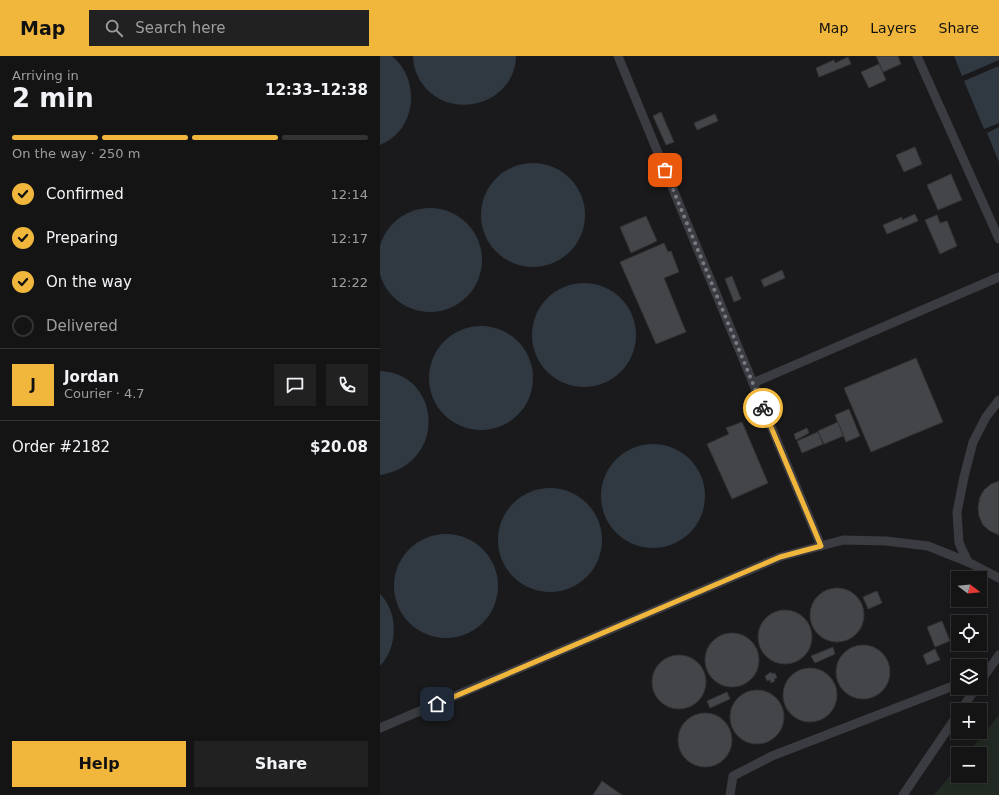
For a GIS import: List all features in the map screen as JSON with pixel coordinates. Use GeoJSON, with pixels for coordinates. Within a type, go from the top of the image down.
{"type":"FeatureCollection","features":[{"type":"Feature","properties":{"kind":"lane"},"geometry":{"type":"LineString","coordinates":[[618,56],[821,546]]}},
{"type":"Feature","properties":{"kind":"lane"},"geometry":{"type":"LineString","coordinates":[[917,56],[999,239]]}},
{"type":"Feature","properties":{"kind":"lane"},"geometry":{"type":"LineString","coordinates":[[753,383],[999,277]]}},
{"type":"Feature","properties":{"kind":"lane"},"geometry":{"type":"LineString","coordinates":[[968,562],[959,543],[957,512],[973,442],[986,418],[999,400]]}},
{"type":"Feature","properties":{"kind":"lane"},"geometry":{"type":"LineString","coordinates":[[380,728],[780,557],[843,540],[886,541],[928,546],[968,562],[999,578]]}},
{"type":"Feature","properties":{"kind":"lane"},"geometry":{"type":"LineString","coordinates":[[987,669],[999,655]]}},
{"type":"Feature","properties":{"kind":"lane"},"geometry":{"type":"LineString","coordinates":[[730,795],[734,776],[772,756],[951,687]]}},
{"type":"Feature","properties":{"kind":"lane"},"geometry":{"type":"LineString","coordinates":[[903,795],[951,724]]}},
{"type":"Feature","properties":{"kind":"shaded area"},"geometry":{"type":"Polygon","coordinates":[[[380,56],[392,56],[401,66],[408,78],[411,91],[411,104],[408,117],[402,128],[392,138],[380,145],[380,56]]]}},
{"type":"Feature","properties":{"kind":"shaded area"},"geometry":{"type":"Polygon","coordinates":[[[413,56],[516,56],[513,73],[505,86],[493,97],[478,103],[463,105],[447,102],[433,95],[419,79],[414,66],[413,56]]]}},
{"type":"Feature","properties":{"kind":"shaded area"},"geometry":{"type":"Polygon","coordinates":[[[954,56],[999,56],[999,60],[962,76],[954,56]]]}},
{"type":"Feature","properties":{"kind":"shaded area"},"geometry":{"type":"Polygon","coordinates":[[[999,66],[999,123],[984,129],[964,81],[999,66]]]}},
{"type":"Feature","properties":{"kind":"shaded area"},"geometry":{"type":"Polygon","coordinates":[[[999,127],[999,162],[987,133],[999,127]]]}},
{"type":"Feature","properties":{"kind":"shaded area"},"geometry":{"type":"Polygon","coordinates":[[[533,163],[553,167],[570,178],[581,195],[585,215],[581,235],[570,252],[553,263],[533,267],[513,263],[496,252],[485,235],[481,215],[485,195],[496,178],[513,167],[533,163]]]}},
{"type":"Feature","properties":{"kind":"shaded area"},"geometry":{"type":"Polygon","coordinates":[[[420,209],[440,209],[459,217],[467,223],[473,231],[481,250],[481,270],[473,289],[467,297],[459,303],[440,311],[420,311],[401,303],[393,297],[387,289],[380,273],[380,247],[387,231],[393,223],[401,217],[420,209]]]}},
{"type":"Feature","properties":{"kind":"shaded area"},"geometry":{"type":"Polygon","coordinates":[[[584,283],[604,287],[621,298],[632,315],[636,335],[632,355],[621,372],[604,383],[584,387],[564,383],[547,372],[536,355],[532,335],[536,315],[547,298],[564,287],[584,283]]]}},
{"type":"Feature","properties":{"kind":"shaded area"},"geometry":{"type":"Polygon","coordinates":[[[481,326],[501,330],[518,341],[529,358],[533,378],[529,398],[518,415],[501,426],[481,430],[461,426],[444,415],[433,398],[429,378],[433,358],[444,341],[461,330],[481,326]]]}},
{"type":"Feature","properties":{"kind":"shaded area"},"geometry":{"type":"Polygon","coordinates":[[[380,371],[400,376],[415,386],[425,401],[428,419],[426,437],[418,454],[403,467],[381,475],[380,475],[380,371]]]}},
{"type":"Feature","properties":{"kind":"shaded area"},"geometry":{"type":"Polygon","coordinates":[[[653,444],[673,448],[690,459],[701,476],[705,496],[701,516],[690,533],[673,544],[653,548],[633,544],[616,533],[605,516],[601,496],[605,476],[616,459],[633,448],[653,444]]]}},
{"type":"Feature","properties":{"kind":"shaded area"},"geometry":{"type":"Polygon","coordinates":[[[550,488],[570,492],[587,503],[598,520],[602,540],[598,560],[587,577],[570,588],[550,592],[530,588],[513,577],[502,560],[498,540],[502,520],[513,503],[530,492],[550,488]]]}},
{"type":"Feature","properties":{"kind":"shaded area"},"geometry":{"type":"Polygon","coordinates":[[[446,534],[466,538],[483,549],[494,566],[498,586],[494,606],[483,623],[466,634],[446,638],[426,634],[409,623],[398,606],[394,586],[398,566],[409,549],[426,538],[446,534]]]}},
{"type":"Feature","properties":{"kind":"shaded area"},"geometry":{"type":"Polygon","coordinates":[[[380,594],[391,611],[394,630],[390,649],[380,666],[380,594]]]}},
{"type":"Feature","properties":{"kind":"shaded area"},"geometry":{"type":"Polygon","coordinates":[[[999,715],[999,795],[934,795],[951,774],[951,783],[987,783],[987,747],[973,747],[979,739],[987,739],[987,730],[999,715]]]}},
{"type":"Feature","properties":{"kind":"building"},"geometry":{"type":"Polygon","coordinates":[[[876,56],[898,56],[901,64],[883,72],[876,56]]]}},
{"type":"Feature","properties":{"kind":"building"},"geometry":{"type":"Polygon","coordinates":[[[848,57],[851,64],[819,77],[816,68],[834,60],[835,63],[848,57]]]}},
{"type":"Feature","properties":{"kind":"building"},"geometry":{"type":"Polygon","coordinates":[[[879,64],[886,80],[869,88],[861,72],[879,64]]]}},
{"type":"Feature","properties":{"kind":"building"},"geometry":{"type":"Polygon","coordinates":[[[661,112],[674,142],[666,145],[653,116],[661,112]]]}},
{"type":"Feature","properties":{"kind":"building"},"geometry":{"type":"Polygon","coordinates":[[[715,114],[718,121],[697,130],[694,123],[715,114]]]}},
{"type":"Feature","properties":{"kind":"building"},"geometry":{"type":"Polygon","coordinates":[[[915,147],[922,164],[904,172],[896,155],[915,147]]]}},
{"type":"Feature","properties":{"kind":"building"},"geometry":{"type":"Polygon","coordinates":[[[951,174],[962,200],[938,210],[927,185],[951,174]]]}},
{"type":"Feature","properties":{"kind":"building"},"geometry":{"type":"Polygon","coordinates":[[[915,214],[918,221],[887,234],[883,225],[902,217],[902,220],[915,214]]]}},
{"type":"Feature","properties":{"kind":"building"},"geometry":{"type":"Polygon","coordinates":[[[937,215],[940,223],[947,221],[957,246],[940,254],[925,220],[937,215]]]}},
{"type":"Feature","properties":{"kind":"building"},"geometry":{"type":"Polygon","coordinates":[[[646,216],[657,241],[631,253],[620,227],[646,216]]]}},
{"type":"Feature","properties":{"kind":"building"},"geometry":{"type":"Polygon","coordinates":[[[664,243],[668,252],[671,251],[679,272],[664,278],[686,332],[656,344],[620,262],[664,243]]]}},
{"type":"Feature","properties":{"kind":"building"},"geometry":{"type":"Polygon","coordinates":[[[782,270],[785,278],[764,287],[761,280],[782,270]]]}},
{"type":"Feature","properties":{"kind":"building"},"geometry":{"type":"Polygon","coordinates":[[[732,276],[741,299],[734,302],[725,279],[732,276]]]}},
{"type":"Feature","properties":{"kind":"building"},"geometry":{"type":"Polygon","coordinates":[[[916,358],[943,422],[871,452],[844,388],[916,358]]]}},
{"type":"Feature","properties":{"kind":"building"},"geometry":{"type":"Polygon","coordinates":[[[849,409],[860,436],[846,442],[835,415],[849,409]]]}},
{"type":"Feature","properties":{"kind":"building"},"geometry":{"type":"Polygon","coordinates":[[[742,422],[768,483],[732,499],[707,444],[729,434],[726,428],[742,422]]]}},
{"type":"Feature","properties":{"kind":"building"},"geometry":{"type":"Polygon","coordinates":[[[838,422],[843,436],[824,444],[818,431],[838,422]]]}},
{"type":"Feature","properties":{"kind":"building"},"geometry":{"type":"Polygon","coordinates":[[[807,428],[809,433],[796,440],[794,434],[807,428]]]}},
{"type":"Feature","properties":{"kind":"building"},"geometry":{"type":"Polygon","coordinates":[[[818,432],[823,444],[802,453],[797,441],[818,432]]]}},
{"type":"Feature","properties":{"kind":"building"},"geometry":{"type":"Polygon","coordinates":[[[999,481],[999,535],[990,531],[983,525],[979,516],[978,507],[980,497],[984,490],[991,484],[999,481]]]}},
{"type":"Feature","properties":{"kind":"building"},"geometry":{"type":"Polygon","coordinates":[[[832,588],[842,588],[852,592],[860,600],[864,610],[864,620],[860,630],[852,638],[842,642],[832,642],[822,638],[814,630],[810,620],[810,610],[814,600],[822,592],[832,588]]]}},
{"type":"Feature","properties":{"kind":"building"},"geometry":{"type":"Polygon","coordinates":[[[877,591],[882,603],[868,609],[863,597],[877,591]]]}},
{"type":"Feature","properties":{"kind":"building"},"geometry":{"type":"Polygon","coordinates":[[[780,610],[790,610],[800,614],[808,622],[812,632],[812,642],[808,652],[800,660],[790,664],[780,664],[770,660],[762,652],[758,642],[758,632],[762,622],[770,614],[780,610]]]}},
{"type":"Feature","properties":{"kind":"building"},"geometry":{"type":"Polygon","coordinates":[[[942,621],[950,641],[935,647],[927,627],[942,621]]]}},
{"type":"Feature","properties":{"kind":"building"},"geometry":{"type":"Polygon","coordinates":[[[727,633],[737,633],[747,637],[755,645],[759,655],[759,665],[755,675],[747,683],[737,687],[727,687],[717,683],[709,675],[705,665],[705,655],[709,645],[717,637],[727,633]]]}},
{"type":"Feature","properties":{"kind":"building"},"geometry":{"type":"Polygon","coordinates":[[[858,645],[868,645],[878,649],[886,657],[890,667],[890,677],[886,687],[878,695],[868,699],[858,699],[848,695],[840,687],[836,677],[836,667],[840,657],[848,649],[858,645]]]}},
{"type":"Feature","properties":{"kind":"building"},"geometry":{"type":"Polygon","coordinates":[[[833,647],[835,654],[815,663],[811,656],[833,647]]]}},
{"type":"Feature","properties":{"kind":"building"},"geometry":{"type":"Polygon","coordinates":[[[935,649],[940,660],[927,665],[923,655],[935,649]]]}},
{"type":"Feature","properties":{"kind":"building"},"geometry":{"type":"Polygon","coordinates":[[[674,655],[684,655],[694,659],[702,667],[706,677],[706,687],[702,697],[694,705],[684,709],[674,709],[664,705],[656,697],[652,687],[652,677],[656,667],[664,659],[674,655]]]}},
{"type":"Feature","properties":{"kind":"building"},"geometry":{"type":"Polygon","coordinates":[[[805,668],[815,668],[825,672],[833,680],[837,690],[837,700],[833,710],[825,718],[815,722],[805,722],[795,718],[787,710],[783,700],[783,690],[787,680],[795,672],[805,668]]]}},
{"type":"Feature","properties":{"kind":"building"},"geometry":{"type":"Polygon","coordinates":[[[771,672],[772,674],[775,673],[777,678],[771,683],[770,680],[767,681],[765,676],[771,672]]]}},
{"type":"Feature","properties":{"kind":"building"},"geometry":{"type":"Polygon","coordinates":[[[752,690],[762,690],[772,694],[780,702],[784,712],[784,722],[780,732],[772,740],[762,744],[752,744],[742,740],[734,732],[730,722],[730,712],[734,702],[742,694],[752,690]]]}},
{"type":"Feature","properties":{"kind":"building"},"geometry":{"type":"Polygon","coordinates":[[[727,692],[730,699],[710,708],[707,701],[727,692]]]}},
{"type":"Feature","properties":{"kind":"building"},"geometry":{"type":"Polygon","coordinates":[[[700,713],[710,713],[720,717],[728,725],[732,735],[732,745],[728,755],[720,763],[710,767],[700,767],[690,763],[682,755],[678,745],[678,735],[682,725],[690,717],[700,713]]]}},
{"type":"Feature","properties":{"kind":"building"},"geometry":{"type":"Polygon","coordinates":[[[602,781],[622,795],[593,795],[602,781]]]}},
{"type":"Feature","properties":{"kind":"way so far"},"geometry":{"type":"LineString","coordinates":[[665,170],[763,408]]}},
{"type":"Feature","properties":{"kind":"route"},"geometry":{"type":"LineString","coordinates":[[437,704],[780,557],[821,546],[763,408]]}}]}
